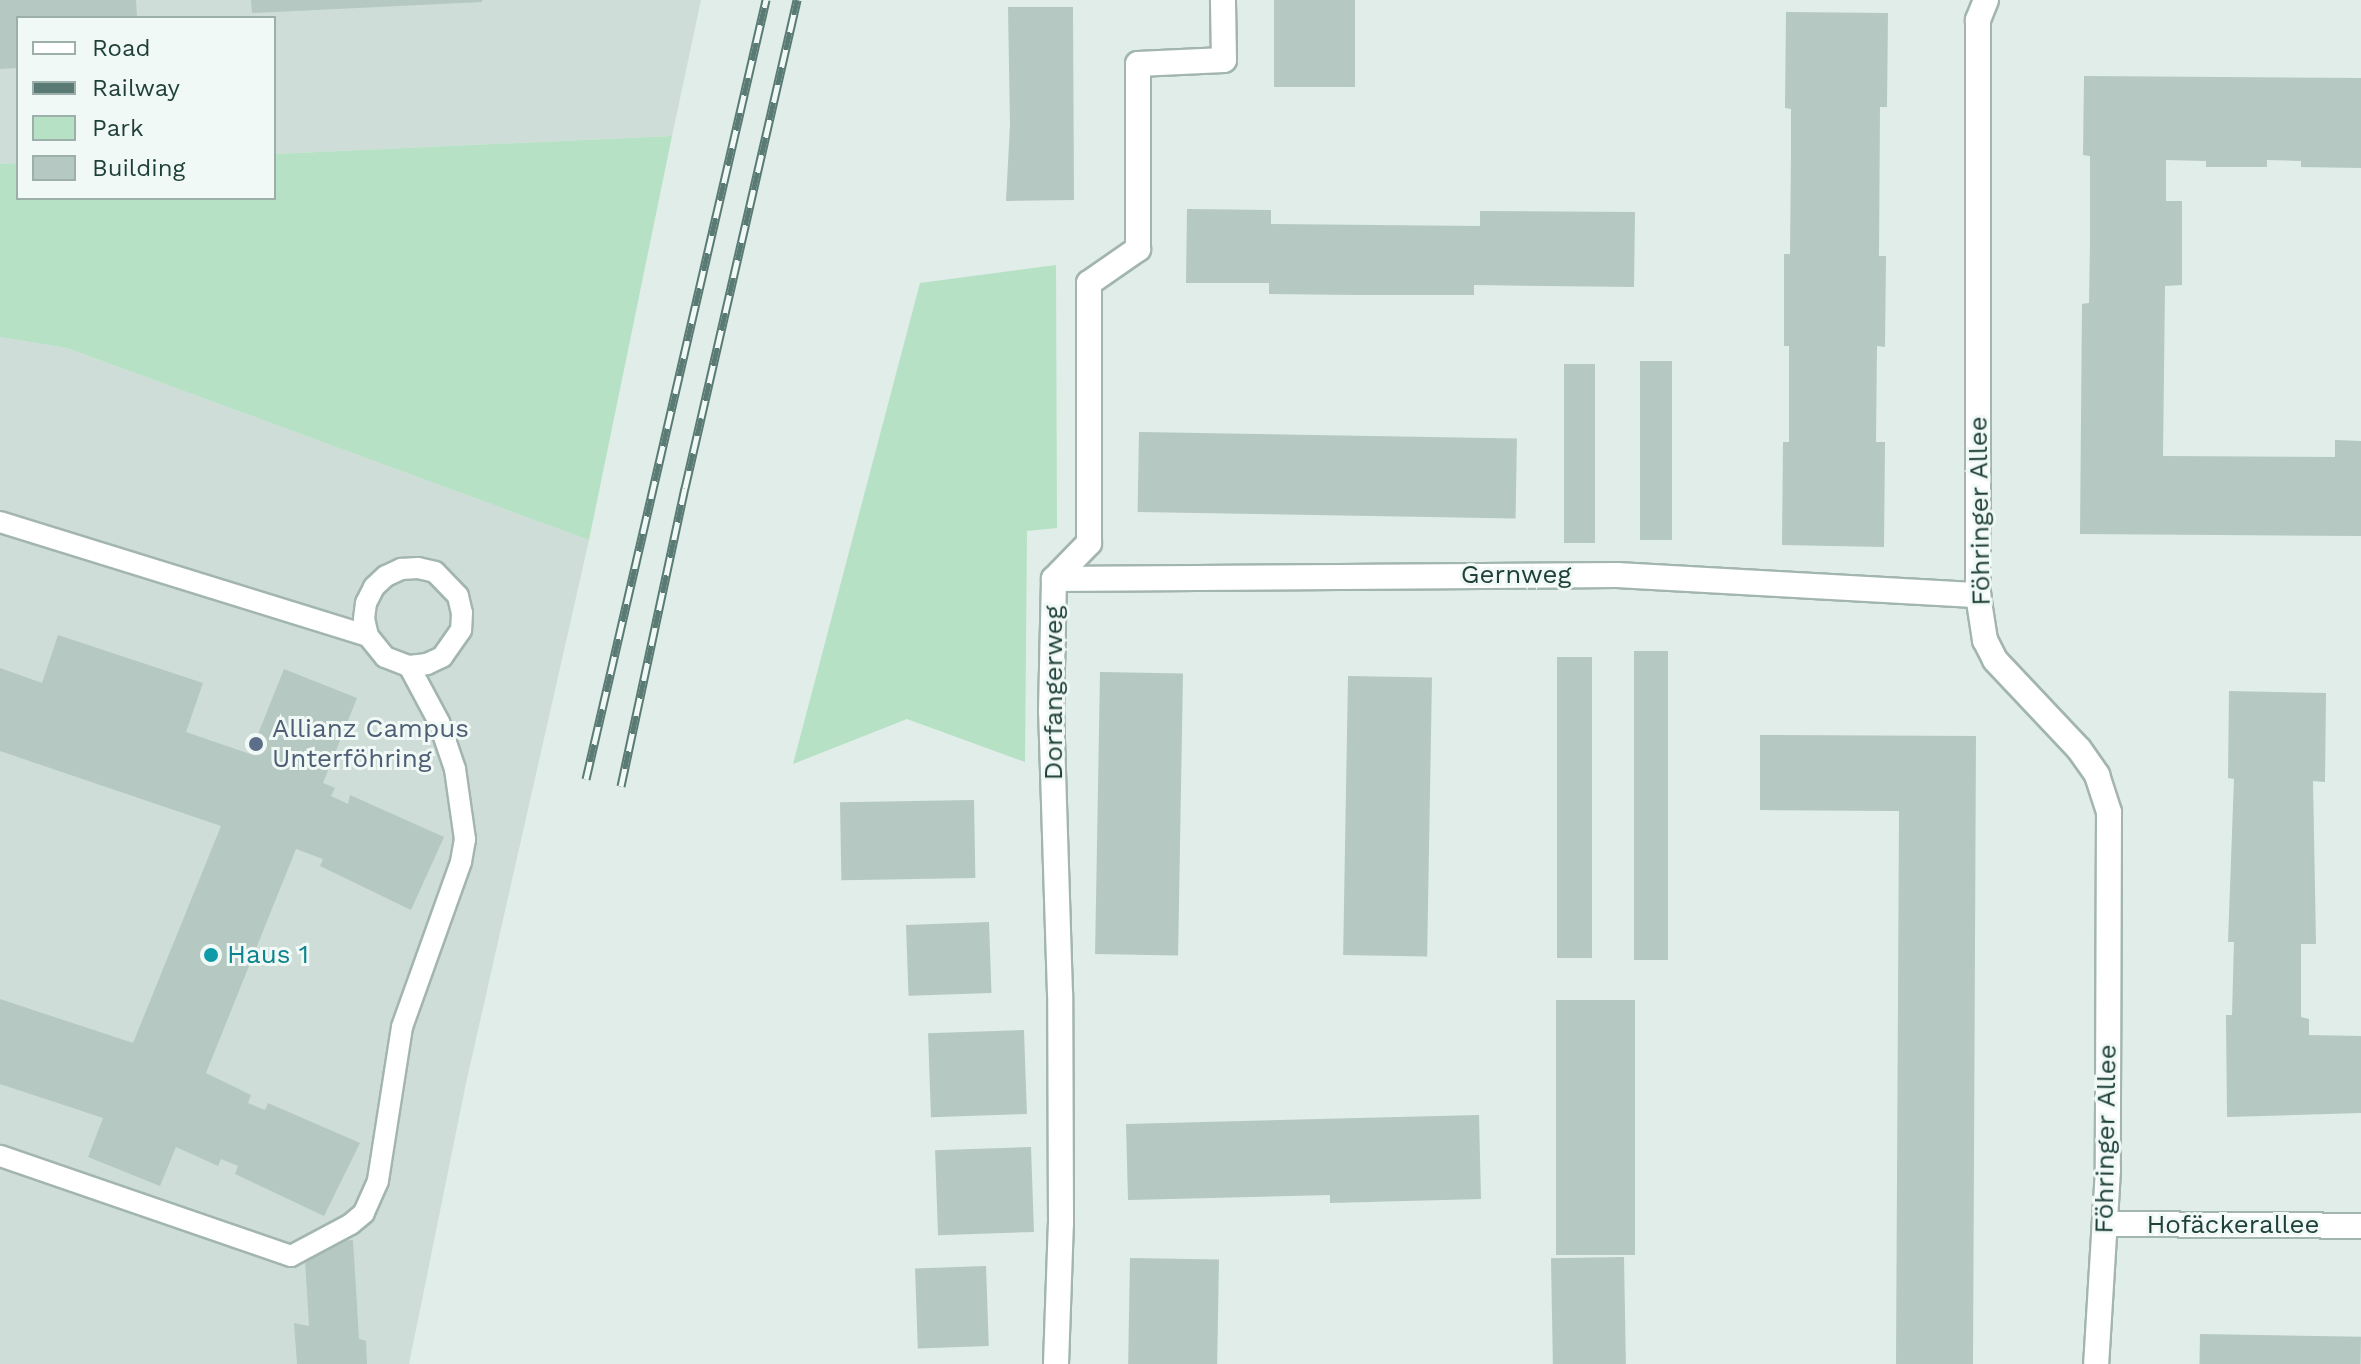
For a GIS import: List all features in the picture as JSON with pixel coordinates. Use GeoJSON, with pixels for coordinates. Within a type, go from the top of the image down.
{"type":"FeatureCollection","features":[{"type":"Feature","properties":{"kind":"street","name":"Dorfangerweg"},"geometry":{"type":"LineString","coordinates":[[1056,1364],[1061,1224],[1060,994],[1051,712],[1054,579],[1089,543],[1089,283],[1138,249],[1138,64],[1224,60],[1223,0]]}},
{"type":"Feature","properties":{"kind":"street","name":"Föhringer Allee"},"geometry":{"type":"LineString","coordinates":[[1986,0],[1978,20],[1978,595],[1985,640],[1995,660],[2079,749],[2097,775],[2109,812],[2106,1224],[2096,1364]]}},
{"type":"Feature","properties":{"kind":"street","name":"Gernweg"},"geometry":{"type":"LineString","coordinates":[[1054,579],[1617,575],[1978,595]]}},
{"type":"Feature","properties":{"kind":"street","name":"Hofäckerallee"},"geometry":{"type":"LineString","coordinates":[[2106,1224],[2361,1226]]}},
{"type":"Feature","properties":{"kind":"lane"},"geometry":{"type":"LineString","coordinates":[[0,522],[368,636],[385,657],[409,666],[427,664],[442,657],[461,630],[462,613],[458,596],[435,572],[410,568],[386,576],[366,603],[368,636]]}},
{"type":"Feature","properties":{"kind":"lane"},"geometry":{"type":"LineString","coordinates":[[0,1156],[291,1256],[340,1230],[364,1213],[378,1181],[384,1153],[395,1057],[402,1027],[461,862],[465,839],[449,745],[409,666]]}},
{"type":"Feature","properties":{"kind":"shaded area"},"geometry":{"type":"Polygon","coordinates":[[[0,0],[701,0],[672,136],[276,154],[276,16],[16,16],[16,163],[0,164],[0,0]]]}},
{"type":"Feature","properties":{"kind":"shaded area","name":"Allianz Campus Unterföhring"},"geometry":{"type":"Polygon","coordinates":[[[0,337],[67,348],[589,540],[466,1083],[409,1364],[0,1364],[0,337]]]}},
{"type":"Feature","properties":{"kind":"green space"},"geometry":{"type":"Polygon","coordinates":[[[672,136],[589,540],[67,348],[0,337],[0,164],[16,163],[16,200],[276,200],[276,154],[672,136]]]}},
{"type":"Feature","properties":{"kind":"green space"},"geometry":{"type":"Polygon","coordinates":[[[1056,265],[1057,528],[1027,531],[1025,762],[907,719],[793,764],[920,283],[1056,265]]]}},
{"type":"Feature","properties":{"kind":"building"},"geometry":{"type":"Polygon","coordinates":[[[0,0],[136,0],[137,16],[16,16],[16,68],[0,69],[0,0]]]}},
{"type":"Feature","properties":{"kind":"building"},"geometry":{"type":"Polygon","coordinates":[[[251,0],[482,0],[482,2],[252,13],[251,0]]]}},
{"type":"Feature","properties":{"kind":"building"},"geometry":{"type":"Polygon","coordinates":[[[1274,0],[1355,0],[1355,87],[1274,87],[1274,0]]]}},
{"type":"Feature","properties":{"kind":"building"},"geometry":{"type":"Polygon","coordinates":[[[1008,7],[1073,7],[1074,200],[1006,201],[1010,125],[1008,7]]]}},
{"type":"Feature","properties":{"kind":"building"},"geometry":{"type":"Polygon","coordinates":[[[1786,12],[1888,13],[1887,107],[1880,107],[1879,256],[1886,256],[1885,347],[1877,346],[1876,442],[1885,442],[1884,547],[1782,545],[1783,442],[1789,442],[1789,346],[1784,346],[1784,254],[1790,254],[1791,152],[1791,109],[1785,108],[1786,12]]]}},
{"type":"Feature","properties":{"kind":"building"},"geometry":{"type":"Polygon","coordinates":[[[2084,76],[2361,78],[2361,168],[2301,167],[2301,161],[2267,160],[2267,167],[2206,167],[2206,161],[2166,160],[2166,201],[2182,201],[2182,285],[2165,286],[2163,456],[2335,457],[2335,440],[2361,441],[2361,536],[2080,534],[2082,304],[2089,303],[2090,243],[2090,156],[2083,155],[2084,76]]]}},
{"type":"Feature","properties":{"kind":"building"},"geometry":{"type":"Polygon","coordinates":[[[1187,209],[1271,210],[1271,224],[1480,226],[1480,211],[1635,212],[1634,287],[1474,285],[1474,295],[1357,295],[1269,294],[1269,283],[1186,283],[1187,209]]]}},
{"type":"Feature","properties":{"kind":"building"},"geometry":{"type":"Polygon","coordinates":[[[1640,361],[1672,361],[1672,540],[1640,540],[1640,361]]]}},
{"type":"Feature","properties":{"kind":"building"},"geometry":{"type":"Polygon","coordinates":[[[1564,364],[1595,364],[1595,543],[1564,543],[1564,364]]]}},
{"type":"Feature","properties":{"kind":"building"},"geometry":{"type":"Polygon","coordinates":[[[1139,432],[1517,439],[1516,519],[1138,512],[1139,432]]]}},
{"type":"Feature","properties":{"kind":"building","name":"Haus 1"},"geometry":{"type":"Polygon","coordinates":[[[58,635],[203,683],[186,732],[250,754],[284,669],[357,698],[323,783],[335,788],[331,796],[348,804],[350,795],[444,837],[411,910],[320,866],[323,859],[296,849],[206,1073],[251,1095],[248,1103],[265,1110],[268,1103],[360,1143],[324,1216],[235,1174],[238,1166],[221,1159],[218,1166],[176,1147],[160,1186],[88,1157],[103,1118],[0,1084],[0,999],[133,1043],[221,826],[0,751],[0,668],[42,683],[58,635]]]}},
{"type":"Feature","properties":{"kind":"building"},"geometry":{"type":"Polygon","coordinates":[[[1634,651],[1668,651],[1668,960],[1634,960],[1634,651]]]}},
{"type":"Feature","properties":{"kind":"building"},"geometry":{"type":"Polygon","coordinates":[[[1557,657],[1592,657],[1592,958],[1557,958],[1557,657]]]}},
{"type":"Feature","properties":{"kind":"building"},"geometry":{"type":"Polygon","coordinates":[[[1100,672],[1183,673],[1178,955],[1095,954],[1100,672]]]}},
{"type":"Feature","properties":{"kind":"building"},"geometry":{"type":"Polygon","coordinates":[[[1348,676],[1432,677],[1427,956],[1343,955],[1348,676]]]}},
{"type":"Feature","properties":{"kind":"building"},"geometry":{"type":"Polygon","coordinates":[[[2229,691],[2326,693],[2325,782],[2313,781],[2316,944],[2301,944],[2301,1017],[2309,1019],[2309,1035],[2361,1036],[2361,1113],[2227,1117],[2226,1015],[2232,1015],[2234,942],[2228,942],[2234,779],[2228,778],[2229,691]]]}},
{"type":"Feature","properties":{"kind":"building"},"geometry":{"type":"Polygon","coordinates":[[[1760,735],[1976,736],[1973,1364],[1896,1364],[1899,811],[1760,810],[1760,735]]]}},
{"type":"Feature","properties":{"kind":"building"},"geometry":{"type":"Polygon","coordinates":[[[974,800],[975,878],[841,880],[840,802],[974,800]]]}},
{"type":"Feature","properties":{"kind":"building"},"geometry":{"type":"Polygon","coordinates":[[[989,922],[991,993],[909,996],[906,925],[989,922]]]}},
{"type":"Feature","properties":{"kind":"building"},"geometry":{"type":"Polygon","coordinates":[[[1556,1000],[1635,1000],[1635,1255],[1556,1255],[1556,1000]]]}},
{"type":"Feature","properties":{"kind":"building"},"geometry":{"type":"Polygon","coordinates":[[[1024,1030],[1027,1114],[931,1117],[928,1033],[1024,1030]]]}},
{"type":"Feature","properties":{"kind":"building"},"geometry":{"type":"Polygon","coordinates":[[[1479,1115],[1481,1199],[1330,1203],[1330,1195],[1128,1200],[1126,1124],[1479,1115]]]}},
{"type":"Feature","properties":{"kind":"building"},"geometry":{"type":"Polygon","coordinates":[[[1031,1147],[1034,1232],[938,1235],[935,1150],[1031,1147]]]}},
{"type":"Feature","properties":{"kind":"building"},"geometry":{"type":"Polygon","coordinates":[[[353,1240],[359,1339],[366,1341],[367,1364],[297,1364],[294,1323],[309,1326],[304,1243],[353,1240]]]}},
{"type":"Feature","properties":{"kind":"building"},"geometry":{"type":"Polygon","coordinates":[[[1624,1257],[1626,1364],[1553,1364],[1551,1258],[1624,1257]]]}},
{"type":"Feature","properties":{"kind":"building"},"geometry":{"type":"Polygon","coordinates":[[[1130,1258],[1219,1260],[1217,1364],[1128,1364],[1130,1258]]]}},
{"type":"Feature","properties":{"kind":"building"},"geometry":{"type":"Polygon","coordinates":[[[986,1266],[989,1346],[918,1348],[915,1268],[986,1266]]]}},
{"type":"Feature","properties":{"kind":"building"},"geometry":{"type":"Polygon","coordinates":[[[2200,1334],[2361,1337],[2361,1364],[2199,1364],[2200,1334]]]}},
{"type":"Feature","properties":{"kind":"railway"},"geometry":{"type":"LineString","coordinates":[[586,779],[766,0]]}},
{"type":"Feature","properties":{"kind":"railway"},"geometry":{"type":"LineString","coordinates":[[621,786],[685,488],[797,0]]}},
{"type":"Feature","properties":{"kind":"place","name":"Allianz Campus Unterföhring"},"geometry":{"type":"Point","coordinates":[256,744]}},
{"type":"Feature","properties":{"kind":"place","name":"Haus 1"},"geometry":{"type":"Point","coordinates":[211,955]}}]}
